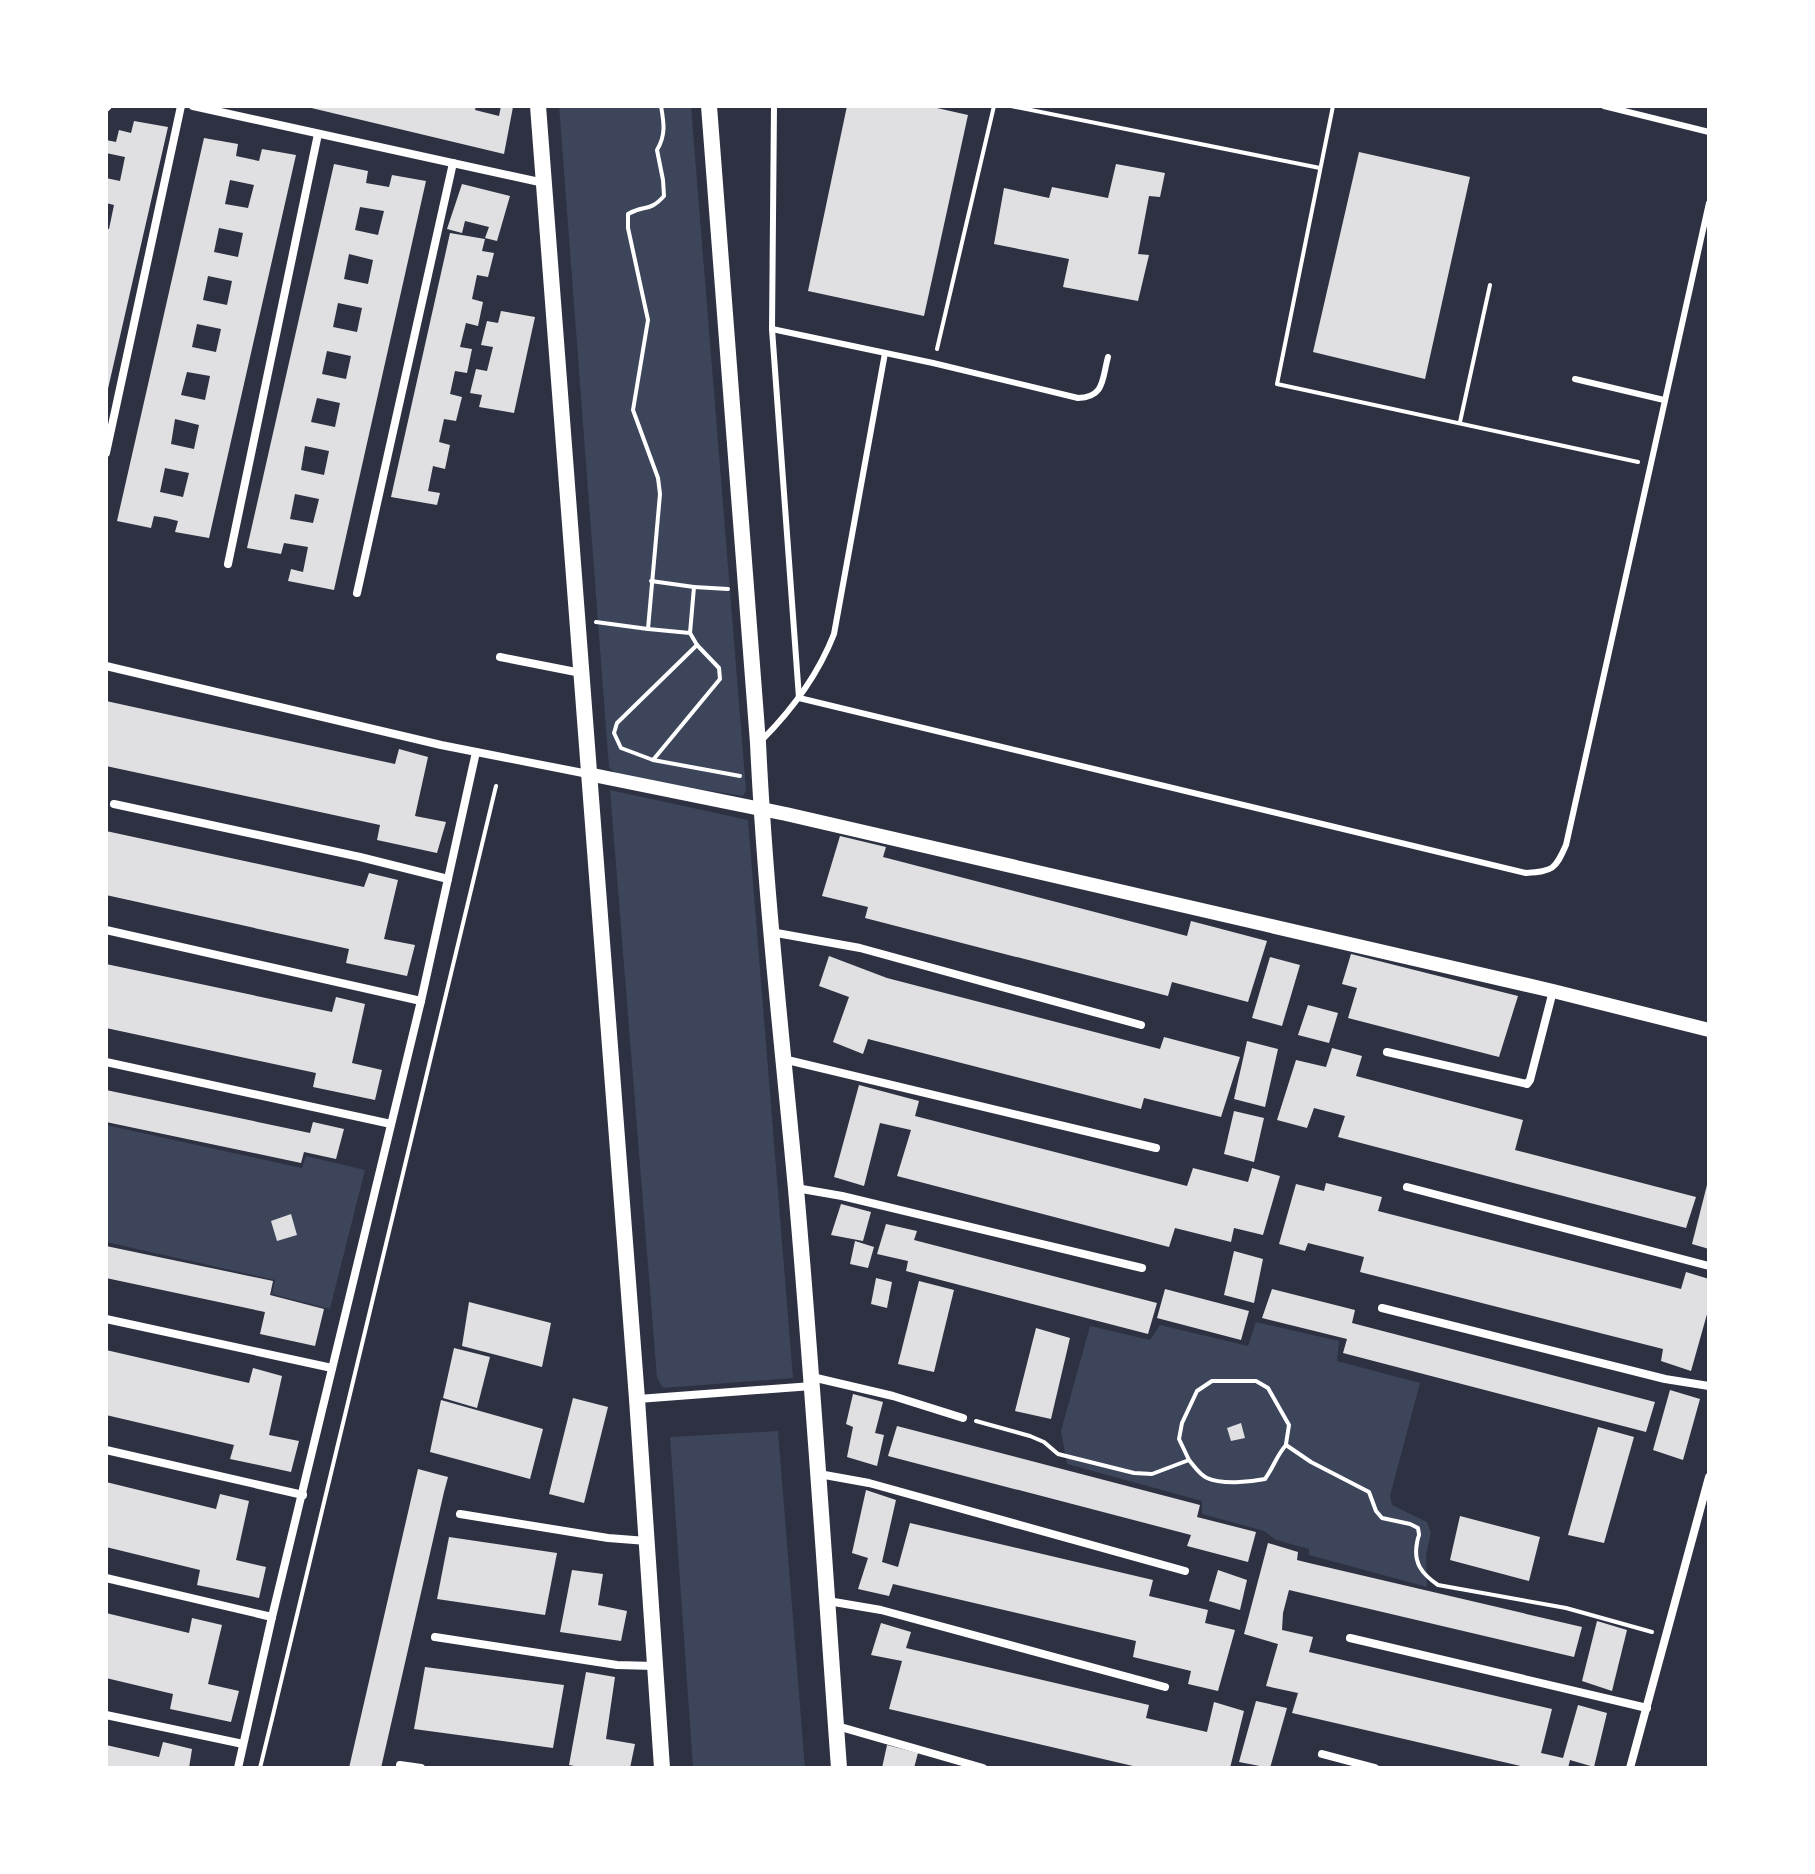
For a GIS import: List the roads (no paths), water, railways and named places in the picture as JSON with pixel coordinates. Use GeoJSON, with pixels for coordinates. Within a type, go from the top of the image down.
{"type":"FeatureCollection","features":[{"type":"Feature","properties":{"kind":"main road"},"geometry":{"type":"LineString","coordinates":[[538,106],[637,1399],[662,1768]]}},
{"type":"Feature","properties":{"kind":"main road"},"geometry":{"type":"LineString","coordinates":[[709,106],[761,809],[812,1382],[839,1768]]}},
{"type":"Feature","properties":{"kind":"street"},"geometry":{"type":"LineString","coordinates":[[106,453],[181,106]]}},
{"type":"Feature","properties":{"kind":"street"},"geometry":{"type":"LineString","coordinates":[[193,106],[544,183]]}},
{"type":"Feature","properties":{"kind":"street"},"geometry":{"type":"LineString","coordinates":[[228,564],[318,134]]}},
{"type":"Feature","properties":{"kind":"street"},"geometry":{"type":"LineString","coordinates":[[357,593],[453,163]]}},
{"type":"Feature","properties":{"kind":"street"},"geometry":{"type":"LineString","coordinates":[[500,657],[581,673]]}},
{"type":"Feature","properties":{"kind":"street"},"geometry":{"type":"LineString","coordinates":[[106,666],[441,745],[761,809],[1553,991],[1709,1030]]}},
{"type":"Feature","properties":{"kind":"street"},"geometry":{"type":"LineString","coordinates":[[238,1768],[421,1001],[476,752]]}},
{"type":"Feature","properties":{"kind":"street"},"geometry":{"type":"LineString","coordinates":[[114,804],[448,879]]}},
{"type":"Feature","properties":{"kind":"street"},"geometry":{"type":"LineString","coordinates":[[106,930],[421,1001]]}},
{"type":"Feature","properties":{"kind":"street"},"geometry":{"type":"LineString","coordinates":[[771,931],[860,948],[1141,1025]]}},
{"type":"Feature","properties":{"kind":"street"},"geometry":{"type":"LineString","coordinates":[[1387,1052],[1527,1084],[1553,991]]}},
{"type":"Feature","properties":{"kind":"street"},"geometry":{"type":"LineString","coordinates":[[782,1059],[1156,1148]]}},
{"type":"Feature","properties":{"kind":"street"},"geometry":{"type":"LineString","coordinates":[[106,1062],[391,1124]]}},
{"type":"Feature","properties":{"kind":"street"},"geometry":{"type":"LineString","coordinates":[[796,1187],[1142,1268]]}},
{"type":"Feature","properties":{"kind":"street"},"geometry":{"type":"LineString","coordinates":[[1407,1187],[1709,1266]]}},
{"type":"Feature","properties":{"kind":"street"},"geometry":{"type":"LineString","coordinates":[[1382,1308],[1665,1379],[1709,1386]]}},
{"type":"Feature","properties":{"kind":"street"},"geometry":{"type":"LineString","coordinates":[[106,1319],[332,1368]]}},
{"type":"Feature","properties":{"kind":"street"},"geometry":{"type":"LineString","coordinates":[[637,1399],[812,1382],[893,1396],[963,1418]]}},
{"type":"Feature","properties":{"kind":"street"},"geometry":{"type":"LineString","coordinates":[[106,1450],[303,1495]]}},
{"type":"Feature","properties":{"kind":"street"},"geometry":{"type":"LineString","coordinates":[[818,1473],[869,1483],[1185,1571]]}},
{"type":"Feature","properties":{"kind":"street"},"geometry":{"type":"LineString","coordinates":[[1630,1768],[1709,1477]]}},
{"type":"Feature","properties":{"kind":"street"},"geometry":{"type":"LineString","coordinates":[[460,1514],[608,1538],[647,1541]]}},
{"type":"Feature","properties":{"kind":"street"},"geometry":{"type":"LineString","coordinates":[[106,1578],[272,1617]]}},
{"type":"Feature","properties":{"kind":"street"},"geometry":{"type":"LineString","coordinates":[[827,1601],[881,1610],[1165,1687]]}},
{"type":"Feature","properties":{"kind":"street"},"geometry":{"type":"LineString","coordinates":[[435,1637],[617,1665],[655,1666]]}},
{"type":"Feature","properties":{"kind":"street"},"geometry":{"type":"LineString","coordinates":[[1350,1638],[1647,1708]]}},
{"type":"Feature","properties":{"kind":"street"},"geometry":{"type":"LineString","coordinates":[[106,1715],[243,1744]]}},
{"type":"Feature","properties":{"kind":"street"},"geometry":{"type":"LineString","coordinates":[[836,1725],[983,1768]]}},
{"type":"Feature","properties":{"kind":"street"},"geometry":{"type":"LineString","coordinates":[[1322,1754],[1375,1768]]}},
{"type":"Feature","properties":{"kind":"street"},"geometry":{"type":"LineString","coordinates":[[400,1765],[421,1768]]}},
{"type":"Feature","properties":{"kind":"lane"},"geometry":{"type":"LineString","coordinates":[[774,106],[772,329],[799,698]]}},
{"type":"Feature","properties":{"kind":"lane"},"geometry":{"type":"LineString","coordinates":[[1604,106],[1709,132]]}},
{"type":"Feature","properties":{"kind":"lane"},"geometry":{"type":"LineString","coordinates":[[799,698],[1511,870],[1526,873],[1547,871],[1559,861],[1566,845],[1709,203]]}},
{"type":"Feature","properties":{"kind":"lane"},"geometry":{"type":"LineString","coordinates":[[772,329],[1078,398],[1091,398],[1099,391],[1108,357]]}},
{"type":"Feature","properties":{"kind":"lane"},"geometry":{"type":"LineString","coordinates":[[758,743],[799,698],[823,661],[834,634],[885,353]]}},
{"type":"Feature","properties":{"kind":"lane"},"geometry":{"type":"LineString","coordinates":[[1575,379],[1664,400]]}}]}
